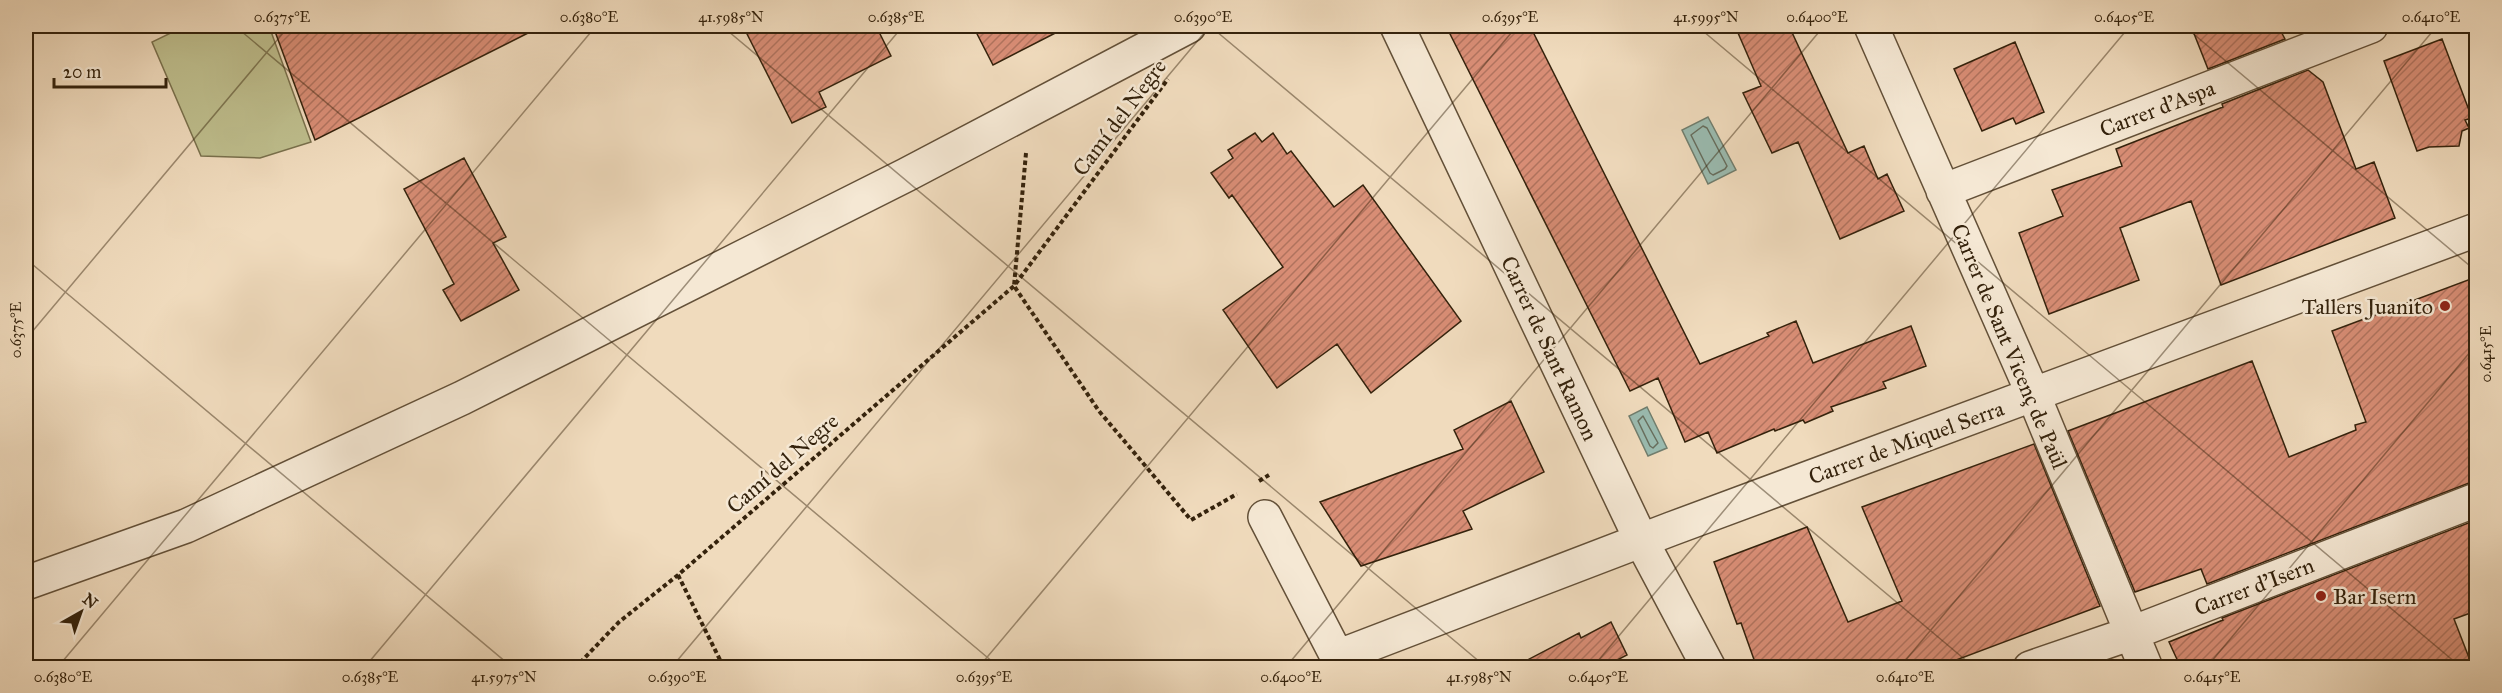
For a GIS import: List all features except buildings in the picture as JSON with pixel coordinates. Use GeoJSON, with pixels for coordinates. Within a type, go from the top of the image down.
{"type":"FeatureCollection","features":[{"type":"Feature","properties":{"kind":"street"},"geometry":{"type":"LineString","coordinates":[[26,583],[186,526],[462,398],[1030,110],[1189,26]]}},
{"type":"Feature","properties":{"kind":"street","name":"Carrer de Sant Ramon"},"geometry":{"type":"LineString","coordinates":[[1396,26],[1642,542],[1709,668]]}},
{"type":"Feature","properties":{"kind":"street","name":"Carrer de Sant Vicenç de Paül"},"geometry":{"type":"LineString","coordinates":[[1871,26],[2033,394],[2146,668]]}},
{"type":"Feature","properties":{"kind":"street","name":"Carrer d'Aspa"},"geometry":{"type":"LineString","coordinates":[[1943,191],[2371,26]]}},
{"type":"Feature","properties":{"kind":"street","name":"Carrer de Miquel Serra"},"geometry":{"type":"LineString","coordinates":[[1340,662],[1642,542],[2476,230]]}},
{"type":"Feature","properties":{"kind":"street","name":"Carrer d'Isern"},"geometry":{"type":"LineString","coordinates":[[2030,668],[2132,633],[2476,500]]}},
{"type":"Feature","properties":{"kind":"street"},"geometry":{"type":"LineString","coordinates":[[1265,517],[1340,662]]}},
{"type":"Feature","properties":{"kind":"path","name":"Camí del Negre"},"geometry":{"type":"LineString","coordinates":[[575,668],[619,622],[678,575],[1014,286],[1173,72]]}},
{"type":"Feature","properties":{"kind":"path"},"geometry":{"type":"LineString","coordinates":[[1030,110],[1014,286],[1099,411],[1191,520],[1240,492]]}},
{"type":"Feature","properties":{"kind":"path"},"geometry":{"type":"LineString","coordinates":[[1249,486],[1269,475]]}},
{"type":"Feature","properties":{"kind":"path"},"geometry":{"type":"LineString","coordinates":[[678,575],[724,668]]}},
{"type":"Feature","properties":{"kind":"green space"},"geometry":{"type":"Polygon","coordinates":[[[185,26],[269,26],[311,142],[260,158],[201,156],[152,42],[185,26]]]}},
{"type":"Feature","properties":{"kind":"water"},"geometry":{"type":"Polygon","coordinates":[[[1708,117],[1736,170],[1708,184],[1682,130],[1708,117]]]}},
{"type":"Feature","properties":{"kind":"water"},"geometry":{"type":"Polygon","coordinates":[[[1647,407],[1667,448],[1648,456],[1629,416],[1647,407]]]}},
{"type":"Feature","properties":{"kind":"place","name":"Tallers Juanito"},"geometry":{"type":"Point","coordinates":[2445,306]}},
{"type":"Feature","properties":{"kind":"place","name":"Bar Isern"},"geometry":{"type":"Point","coordinates":[2321,596]}}]}
